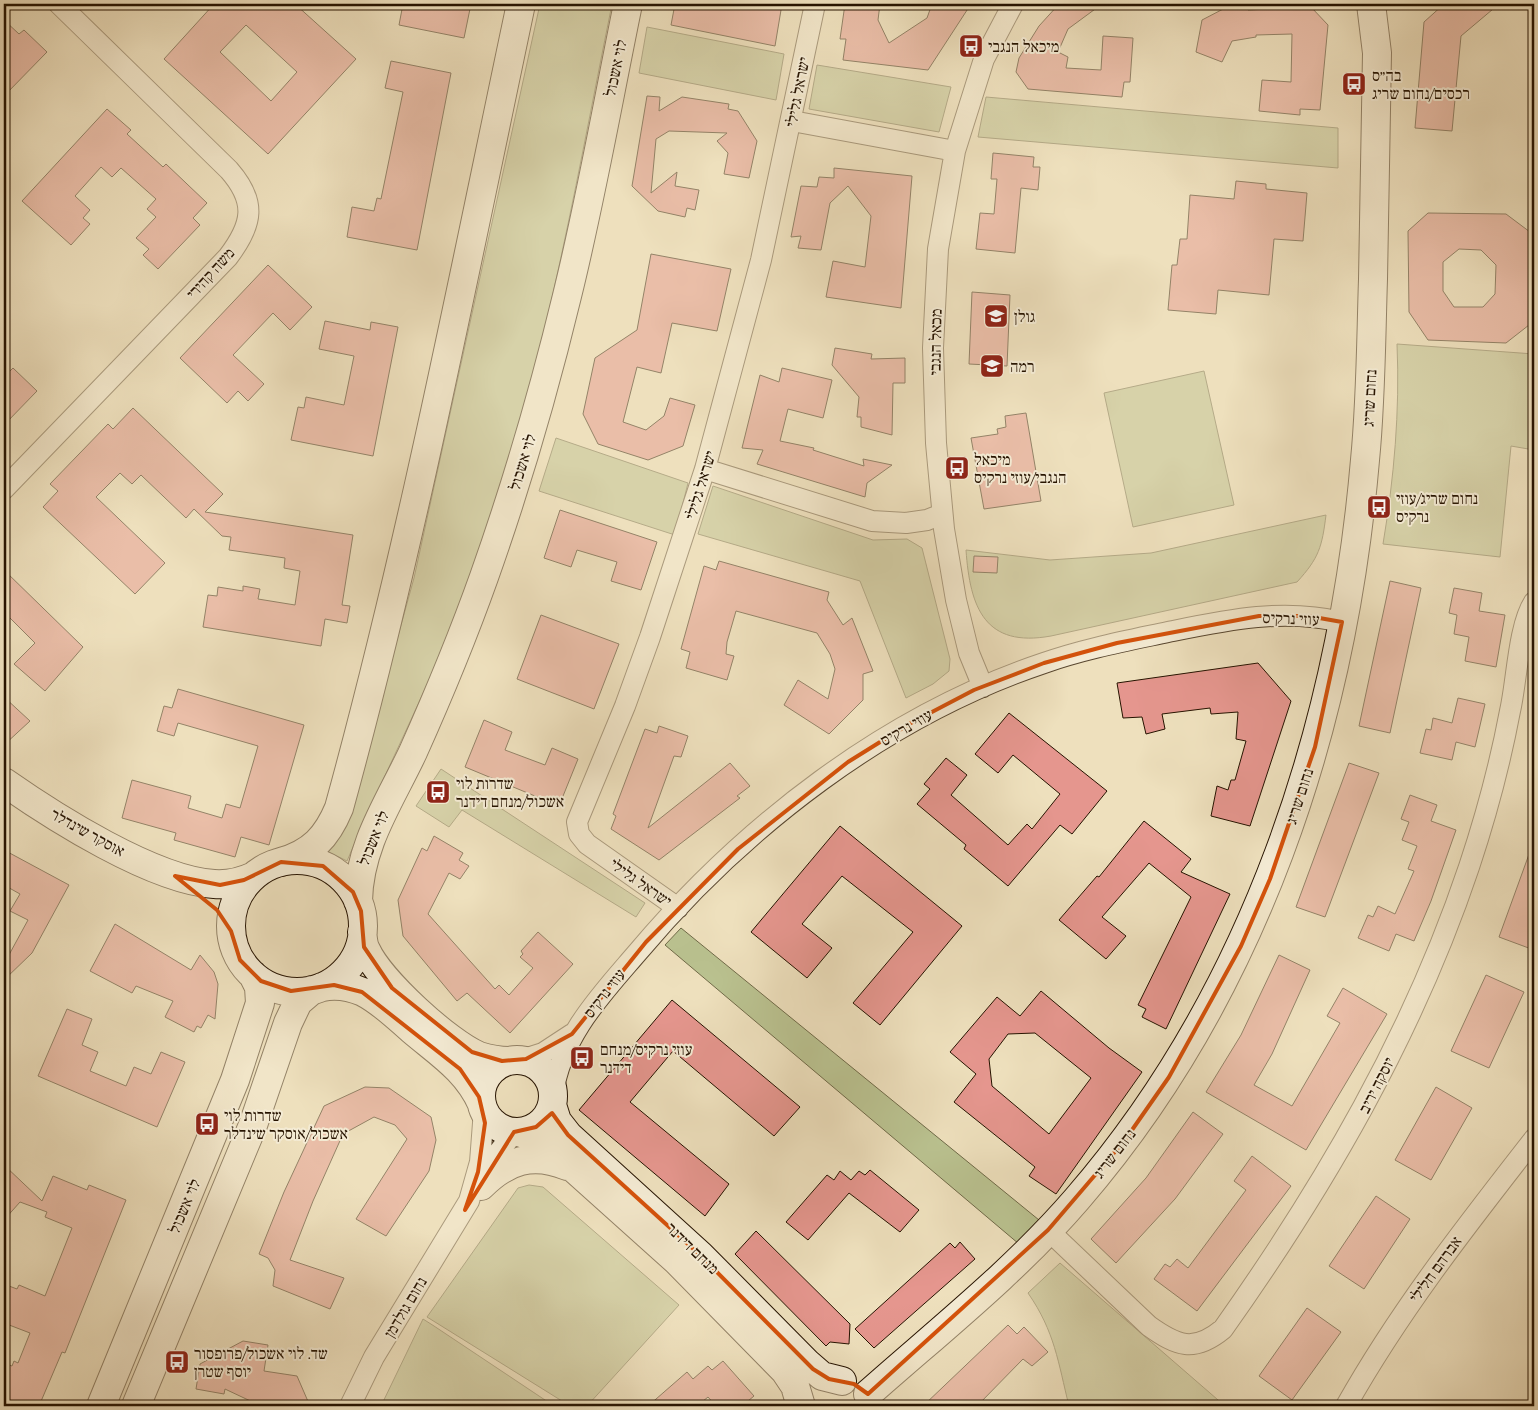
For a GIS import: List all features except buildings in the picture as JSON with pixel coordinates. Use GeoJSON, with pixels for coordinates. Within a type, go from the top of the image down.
{"type":"FeatureCollection","features":[{"type":"Feature","properties":{"kind":"street","name":"משה קהירי"},"geometry":{"type":"LineString","coordinates":[[4,489],[228,256],[244,233],[248,217],[247,199],[244,190],[229,170],[59,4]]}},
{"type":"Feature","properties":{"kind":"street"},"geometry":{"type":"LineString","coordinates":[[281,862],[302,861],[323,866],[347,884],[358,901],[361,911],[364,948],[382,976],[403,998],[469,1050],[485,1058],[515,1061],[537,1066],[545,1073],[553,1099],[548,1116],[541,1124],[531,1130],[517,1132],[494,1123],[483,1107],[473,1086],[460,1069],[379,1002],[362,992],[334,984],[291,991],[280,989],[261,981],[240,960],[231,931],[232,915],[236,900],[254,876],[281,862],[303,854],[319,843],[332,825],[341,800],[375,674],[408,538],[521,4]]}},
{"type":"Feature","properties":{"kind":"street","name":"לוי אשכול"},"geometry":{"type":"LineString","coordinates":[[358,901],[359,874],[367,845],[410,758],[458,646],[493,552],[530,437],[568,294],[628,4]]}},
{"type":"Feature","properties":{"kind":"street","name":"ישראל גלילי"},"geometry":{"type":"LineString","coordinates":[[678,908],[587,844],[579,834],[577,822],[622,715],[650,637],[705,469],[747,317],[792,121],[815,4]]}},
{"type":"Feature","properties":{"kind":"street","name":"מכאל הנגבי"},"geometry":{"type":"LineString","coordinates":[[983,687],[969,654],[956,600],[942,514],[936,443],[933,348],[938,250],[954,151],[984,59],[1013,4]]}},
{"type":"Feature","properties":{"kind":"street","name":"נחום שריג"},"geometry":{"type":"LineString","coordinates":[[871,1400],[1023,1257],[1077,1200],[1125,1140],[1169,1077],[1207,1012],[1241,946],[1270,879],[1295,812],[1317,738],[1342,622],[1360,513],[1368,424],[1377,53],[1371,4]]}},
{"type":"Feature","properties":{"kind":"street","name":"נחום שריג"},"geometry":{"type":"LineString","coordinates":[[1377,53],[1387,4]]}},
{"type":"Feature","properties":{"kind":"street"},"geometry":{"type":"LineString","coordinates":[[792,121],[954,151]]}},
{"type":"Feature","properties":{"kind":"street"},"geometry":{"type":"LineString","coordinates":[[705,469],[878,522],[920,522],[942,514]]}},
{"type":"Feature","properties":{"kind":"street","name":"יוסקה יריב"},"geometry":{"type":"LineString","coordinates":[[1048,1230],[1149,1326],[1162,1335],[1176,1342],[1190,1345],[1206,1341],[1223,1329],[1302,1214],[1346,1142],[1414,1008],[1444,938],[1470,865],[1490,799],[1510,711],[1524,629],[1534,602]]}},
{"type":"Feature","properties":{"kind":"street","name":"עוזי נרקיס"},"geometry":{"type":"LineString","coordinates":[[553,1099],[558,1068],[572,1034],[612,982],[678,908],[753,836],[790,804],[848,762],[909,724],[983,687],[1044,663],[1098,648],[1232,619],[1284,614],[1313,616],[1342,622]]}},
{"type":"Feature","properties":{"kind":"street","name":"אוסקר שינדלר"},"geometry":{"type":"LineString","coordinates":[[4,782],[87,834],[175,876],[212,905],[231,931]]}},
{"type":"Feature","properties":{"kind":"street","name":"אוסקר שינדלר"},"geometry":{"type":"LineString","coordinates":[[175,876],[220,885],[236,883],[254,876]]}},
{"type":"Feature","properties":{"kind":"street"},"geometry":{"type":"LineString","coordinates":[[317,988],[339,976],[349,965],[357,952],[362,932]]}},
{"type":"Feature","properties":{"kind":"street","name":"לוי אשכול"},"geometry":{"type":"LineString","coordinates":[[101,1406],[235,1080],[259,1006],[260,992],[253,975]]}},
{"type":"Feature","properties":{"kind":"street","name":"לוי אשכול"},"geometry":{"type":"LineString","coordinates":[[136,1406],[253,1125],[288,1023],[298,1002],[317,988]]}},
{"type":"Feature","properties":{"kind":"street","name":"עוזי נרקיס"},"geometry":{"type":"LineString","coordinates":[[515,1061],[543,1053],[572,1034]]}},
{"type":"Feature","properties":{"kind":"street"},"geometry":{"type":"LineString","coordinates":[[483,1107],[481,1093],[487,1077],[498,1065],[515,1061]]}},
{"type":"Feature","properties":{"kind":"street","name":"מנחם דידנר"},"geometry":{"type":"LineString","coordinates":[[553,1099],[557,1121],[568,1135],[690,1245],[807,1363],[825,1377],[854,1384],[871,1400]]}},
{"type":"Feature","properties":{"kind":"street","name":"נחום גולדמן"},"geometry":{"type":"LineString","coordinates":[[465,1210],[476,1182],[480,1162],[483,1107]]}},
{"type":"Feature","properties":{"kind":"street","name":"נחום גולדמן"},"geometry":{"type":"LineString","coordinates":[[350,1406],[374,1357],[481,1186],[498,1153],[517,1132]]}},
{"type":"Feature","properties":{"kind":"street","name":"מנחם דידנר"},"geometry":{"type":"LineString","coordinates":[[517,1132],[546,1145],[583,1175],[698,1282],[785,1371],[795,1386],[802,1406]]}},
{"type":"Feature","properties":{"kind":"street","name":"אברהם חלילי"},"geometry":{"type":"LineString","coordinates":[[1346,1406],[1388,1336],[1421,1287],[1534,1139]]}},
{"type":"Feature","properties":{"kind":"street"},"geometry":{"type":"LineString","coordinates":[[481,1186],[503,1167],[531,1158],[558,1162],[583,1175]]}},
{"type":"Feature","properties":{"kind":"street"},"geometry":{"type":"LineString","coordinates":[[802,1406],[810,1394],[819,1386],[830,1382],[842,1381]]}},
{"type":"Feature","properties":{"kind":"highlighted area"},"geometry":{"type":"Polygon","coordinates":[[[1259,616],[1308,616],[1342,622],[1315,747],[1270,879],[1241,946],[1169,1077],[1125,1140],[1048,1230],[868,1394],[854,1384],[829,1379],[813,1369],[700,1255],[568,1135],[552,1113],[536,1127],[514,1132],[465,1210],[478,1172],[485,1123],[479,1097],[460,1069],[362,992],[334,985],[291,991],[261,981],[240,960],[231,931],[217,910],[175,876],[220,885],[244,880],[281,862],[323,866],[353,892],[361,911],[364,947],[392,988],[472,1052],[502,1061],[526,1059],[572,1034],[646,942],[738,849],[848,762],[909,724],[974,690],[1044,663],[1117,643],[1259,616]]]}},
{"type":"Feature","properties":{"kind":"green space"},"geometry":{"type":"Polygon","coordinates":[[[540,4],[612,4],[553,294],[517,438],[471,579],[442,651],[347,861],[325,850],[352,803],[414,578],[540,4]]]}},
{"type":"Feature","properties":{"kind":"green space"},"geometry":{"type":"Polygon","coordinates":[[[647,27],[784,54],[776,100],[639,73],[647,27]]]}},
{"type":"Feature","properties":{"kind":"green space"},"geometry":{"type":"Polygon","coordinates":[[[817,65],[951,87],[939,132],[809,109],[817,65]]]}},
{"type":"Feature","properties":{"kind":"green space"},"geometry":{"type":"Polygon","coordinates":[[[986,97],[1338,128],[1338,168],[978,137],[986,97]]]}},
{"type":"Feature","properties":{"kind":"green space"},"geometry":{"type":"Polygon","coordinates":[[[1397,344],[1534,354],[1534,450],[1511,446],[1500,557],[1383,544],[1395,444],[1398,394],[1397,344]]]}},
{"type":"Feature","properties":{"kind":"green space"},"geometry":{"type":"Polygon","coordinates":[[[1204,371],[1234,505],[1133,527],[1104,393],[1204,371]]]}},
{"type":"Feature","properties":{"kind":"green space"},"geometry":{"type":"Polygon","coordinates":[[[556,438],[688,483],[675,535],[539,491],[556,438]]]}},
{"type":"Feature","properties":{"kind":"green space"},"geometry":{"type":"Polygon","coordinates":[[[713,486],[873,540],[907,539],[922,548],[950,659],[949,671],[933,684],[906,698],[860,581],[698,534],[713,486]]]}},
{"type":"Feature","properties":{"kind":"green space"},"geometry":{"type":"Polygon","coordinates":[[[1326,515],[1321,544],[1315,559],[1297,582],[1051,636],[1029,638],[1010,636],[996,629],[985,619],[977,606],[968,571],[966,550],[1050,560],[1151,553],[1326,515]]]}},
{"type":"Feature","properties":{"kind":"green space"},"geometry":{"type":"Polygon","coordinates":[[[441,769],[645,903],[636,917],[462,810],[449,827],[416,806],[441,769]]]}},
{"type":"Feature","properties":{"kind":"green space"},"geometry":{"type":"Polygon","coordinates":[[[681,928],[1039,1220],[1019,1244],[665,945],[681,928]]]}},
{"type":"Feature","properties":{"kind":"green space"},"geometry":{"type":"Polygon","coordinates":[[[529,1185],[543,1187],[679,1305],[587,1406],[570,1406],[427,1317],[518,1188],[529,1185]]]}},
{"type":"Feature","properties":{"kind":"green space"},"geometry":{"type":"Polygon","coordinates":[[[1060,1263],[1225,1406],[1069,1406],[1050,1334],[1028,1293],[1060,1263]]]}},
{"type":"Feature","properties":{"kind":"green space"},"geometry":{"type":"Polygon","coordinates":[[[423,1319],[434,1326],[554,1406],[381,1406],[423,1319]]]}},
{"type":"Feature","properties":{"kind":"place","name":"מיכאל הנגבי"},"geometry":{"type":"Point","coordinates":[971,46]}},
{"type":"Feature","properties":{"kind":"place","name":"בה״ס רכסים/נחום שריג"},"geometry":{"type":"Point","coordinates":[1354,84]}},
{"type":"Feature","properties":{"kind":"place","name":"גולן"},"geometry":{"type":"Point","coordinates":[996,316]}},
{"type":"Feature","properties":{"kind":"place","name":"רמה"},"geometry":{"type":"Point","coordinates":[992,366]}},
{"type":"Feature","properties":{"kind":"place","name":"מיכאל הנגבי/עוזי נרקיס"},"geometry":{"type":"Point","coordinates":[957,468]}},
{"type":"Feature","properties":{"kind":"place","name":"נחום שריג/עוזי נרקיס"},"geometry":{"type":"Point","coordinates":[1379,507]}},
{"type":"Feature","properties":{"kind":"place","name":"שדרות לוי אשכול/מנחם דידנר"},"geometry":{"type":"Point","coordinates":[438,792]}},
{"type":"Feature","properties":{"kind":"place","name":"עוזי נרקיס/מנחם דידנר"},"geometry":{"type":"Point","coordinates":[582,1058]}},
{"type":"Feature","properties":{"kind":"place","name":"שדרות לוי אשכול/אוסקר שינדלר"},"geometry":{"type":"Point","coordinates":[207,1124]}},
{"type":"Feature","properties":{"kind":"place","name":"שד. לוי אשכול/פרופסור יוסף שטרן"},"geometry":{"type":"Point","coordinates":[177,1362]}}]}
